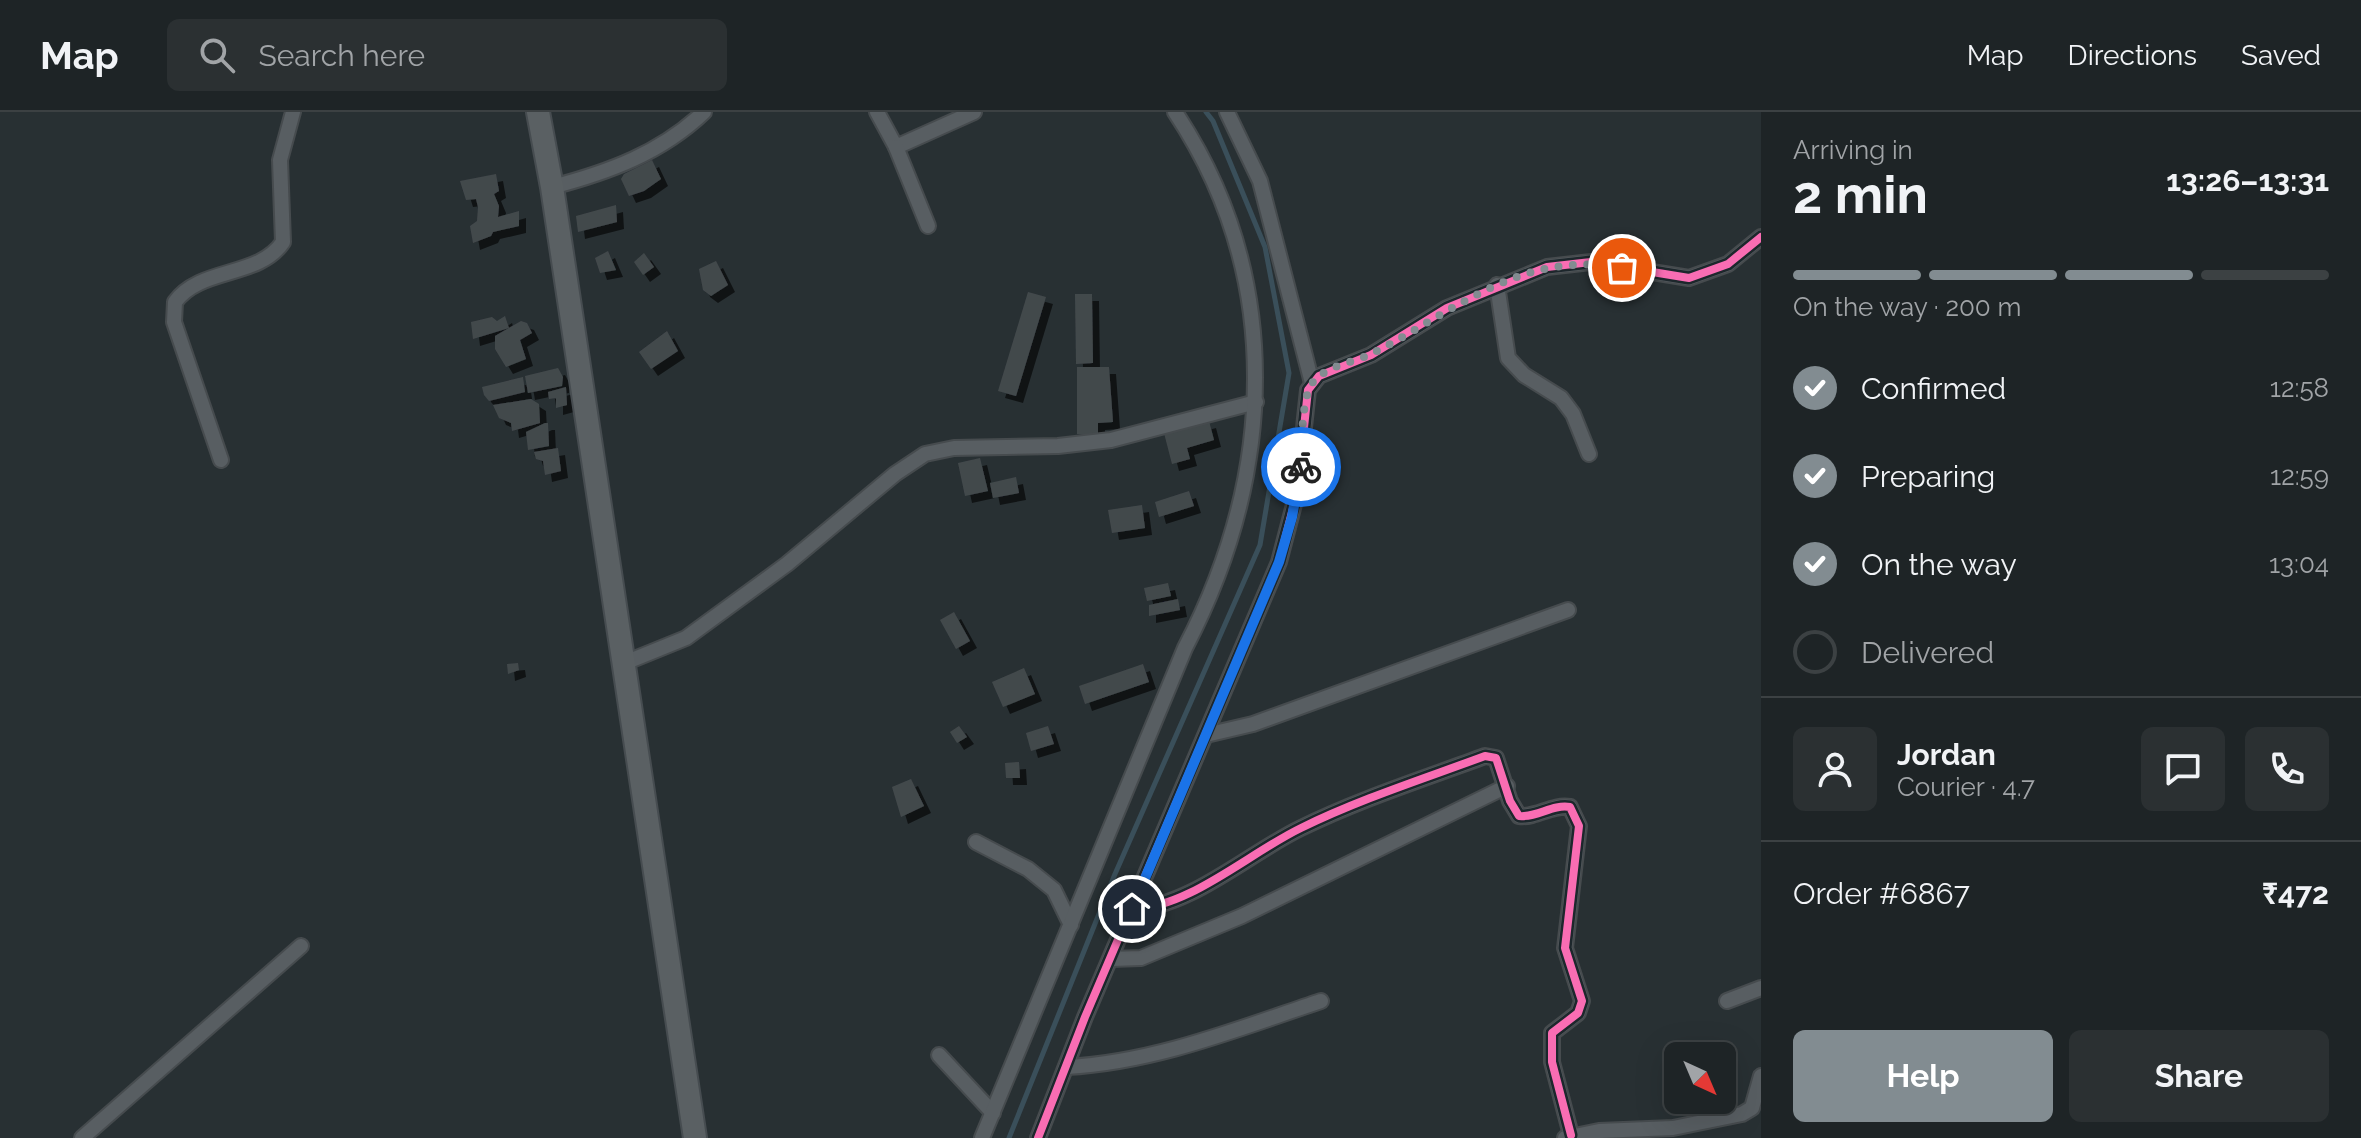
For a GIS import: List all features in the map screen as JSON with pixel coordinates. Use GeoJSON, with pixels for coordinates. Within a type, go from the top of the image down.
{"type":"FeatureCollection","features":[{"type":"Feature","properties":{"kind":"main road"},"geometry":{"type":"LineString","coordinates":[[538,112],[552,187],[695,1138]]}},
{"type":"Feature","properties":{"kind":"street"},"geometry":{"type":"LineString","coordinates":[[221,460],[174,322],[175,302],[196,285],[268,259],[283,242],[280,160],[293,112]]}},
{"type":"Feature","properties":{"kind":"street"},"geometry":{"type":"LineString","coordinates":[[552,187],[594,176],[661,147],[704,112]]}},
{"type":"Feature","properties":{"kind":"street"},"geometry":{"type":"LineString","coordinates":[[877,112],[896,147],[928,226]]}},
{"type":"Feature","properties":{"kind":"street"},"geometry":{"type":"LineString","coordinates":[[896,147],[974,112]]}},
{"type":"Feature","properties":{"kind":"street"},"geometry":{"type":"LineString","coordinates":[[982,1138],[1185,648],[1204,611],[1224,555],[1251,453],[1258,370],[1253,328],[1234,236],[1211,175],[1175,112]]}},
{"type":"Feature","properties":{"kind":"street"},"geometry":{"type":"LineString","coordinates":[[1038,1138],[1279,562],[1297,493],[1306,405],[1312,383],[1260,181],[1227,112]]}},
{"type":"Feature","properties":{"kind":"street"},"geometry":{"type":"LineString","coordinates":[[1312,383],[1332,369],[1371,355],[1447,308],[1547,267],[1579,262],[1689,278],[1728,264],[1761,237]]}},
{"type":"Feature","properties":{"kind":"street"},"geometry":{"type":"LineString","coordinates":[[1497,285],[1508,358],[1524,375],[1561,398],[1573,414],[1589,454]]}},
{"type":"Feature","properties":{"kind":"street"},"geometry":{"type":"LineString","coordinates":[[622,664],[686,638],[787,564],[895,474],[925,454],[954,448],[1058,446],[1111,440],[1256,402]]}},
{"type":"Feature","properties":{"kind":"street"},"geometry":{"type":"LineString","coordinates":[[1206,735],[1253,724],[1568,610]]}},
{"type":"Feature","properties":{"kind":"street"},"geometry":{"type":"LineString","coordinates":[[1132,909],[1163,906],[1304,826],[1485,756],[1496,758],[1510,801],[1519,816],[1570,807],[1579,826],[1565,948],[1582,1001],[1578,1013],[1552,1033],[1551,1048],[1568,1137],[1673,1128],[1742,1114],[1755,1103],[1755,1088],[1761,1076]]}},
{"type":"Feature","properties":{"kind":"street"},"geometry":{"type":"LineString","coordinates":[[1111,959],[1141,958],[1230,921],[1507,786]]}},
{"type":"Feature","properties":{"kind":"street"},"geometry":{"type":"LineString","coordinates":[[976,842],[1028,869],[1054,890],[1071,925]]}},
{"type":"Feature","properties":{"kind":"street"},"geometry":{"type":"LineString","coordinates":[[82,1138],[301,946]]}},
{"type":"Feature","properties":{"kind":"street"},"geometry":{"type":"LineString","coordinates":[[1727,1001],[1761,988]]}},
{"type":"Feature","properties":{"kind":"street"},"geometry":{"type":"LineString","coordinates":[[1067,1067],[1104,1065],[1163,1053],[1321,1001]]}},
{"type":"Feature","properties":{"kind":"street"},"geometry":{"type":"LineString","coordinates":[[939,1055],[993,1113]]}},
{"type":"Feature","properties":{"kind":"building"},"geometry":{"type":"Polygon","coordinates":[[[652,160],[661,179],[644,191],[629,196],[621,179],[624,174],[652,160]]]}},
{"type":"Feature","properties":{"kind":"building"},"geometry":{"type":"Polygon","coordinates":[[[496,174],[499,191],[494,194],[499,206],[498,217],[519,211],[519,226],[493,232],[491,236],[473,243],[470,226],[477,221],[478,207],[476,199],[466,200],[460,181],[496,174]]]}},
{"type":"Feature","properties":{"kind":"building"},"geometry":{"type":"Polygon","coordinates":[[[616,205],[617,222],[578,232],[576,216],[616,205]]]}},
{"type":"Feature","properties":{"kind":"building"},"geometry":{"type":"Polygon","coordinates":[[[608,251],[616,270],[600,273],[595,258],[608,251]]]}},
{"type":"Feature","properties":{"kind":"building"},"geometry":{"type":"Polygon","coordinates":[[[644,253],[654,267],[643,275],[634,262],[644,253]]]}},
{"type":"Feature","properties":{"kind":"building"},"geometry":{"type":"Polygon","coordinates":[[[716,261],[728,285],[711,296],[703,290],[699,269],[716,261]]]}},
{"type":"Feature","properties":{"kind":"building"},"geometry":{"type":"Polygon","coordinates":[[[1028,292],[1046,297],[1016,396],[998,391],[1028,292]]]}},
{"type":"Feature","properties":{"kind":"building"},"geometry":{"type":"Polygon","coordinates":[[[1075,294],[1092,294],[1093,363],[1076,364],[1075,294]]]}},
{"type":"Feature","properties":{"kind":"building"},"geometry":{"type":"Polygon","coordinates":[[[505,316],[509,328],[473,339],[471,322],[492,317],[497,321],[505,316]]]}},
{"type":"Feature","properties":{"kind":"building"},"geometry":{"type":"Polygon","coordinates":[[[521,321],[527,323],[532,333],[520,340],[526,359],[506,367],[495,349],[495,336],[521,321]]]}},
{"type":"Feature","properties":{"kind":"building"},"geometry":{"type":"Polygon","coordinates":[[[667,331],[678,351],[651,369],[639,352],[667,331]]]}},
{"type":"Feature","properties":{"kind":"building"},"geometry":{"type":"Polygon","coordinates":[[[1077,367],[1109,367],[1113,422],[1098,423],[1098,436],[1077,434],[1077,367]]]}},
{"type":"Feature","properties":{"kind":"building"},"geometry":{"type":"Polygon","coordinates":[[[558,368],[563,377],[562,386],[528,393],[525,376],[558,368]]]}},
{"type":"Feature","properties":{"kind":"building"},"geometry":{"type":"Polygon","coordinates":[[[523,377],[525,392],[489,401],[484,395],[482,387],[523,377]]]}},
{"type":"Feature","properties":{"kind":"building"},"geometry":{"type":"Polygon","coordinates":[[[566,387],[567,405],[556,408],[556,398],[549,399],[548,392],[566,387]]]}},
{"type":"Feature","properties":{"kind":"building"},"geometry":{"type":"Polygon","coordinates":[[[531,399],[539,404],[540,423],[512,431],[511,423],[499,418],[493,405],[531,399]]]}},
{"type":"Feature","properties":{"kind":"building"},"geometry":{"type":"Polygon","coordinates":[[[1209,421],[1214,440],[1187,448],[1190,459],[1172,464],[1164,433],[1209,421]]]}},
{"type":"Feature","properties":{"kind":"building"},"geometry":{"type":"Polygon","coordinates":[[[548,423],[549,446],[528,450],[526,432],[548,423]]]}},
{"type":"Feature","properties":{"kind":"building"},"geometry":{"type":"Polygon","coordinates":[[[558,448],[561,471],[545,475],[543,461],[536,459],[534,452],[558,448]]]}},
{"type":"Feature","properties":{"kind":"building"},"geometry":{"type":"Polygon","coordinates":[[[980,458],[988,491],[965,496],[958,463],[980,458]]]}},
{"type":"Feature","properties":{"kind":"building"},"geometry":{"type":"Polygon","coordinates":[[[1016,477],[1019,493],[993,498],[990,483],[1016,477]]]}},
{"type":"Feature","properties":{"kind":"building"},"geometry":{"type":"Polygon","coordinates":[[[1189,491],[1194,506],[1159,517],[1155,502],[1189,491]]]}},
{"type":"Feature","properties":{"kind":"building"},"geometry":{"type":"Polygon","coordinates":[[[1142,505],[1145,528],[1112,533],[1108,510],[1142,505]]]}},
{"type":"Feature","properties":{"kind":"building"},"geometry":{"type":"Polygon","coordinates":[[[1168,583],[1171,596],[1147,601],[1144,588],[1168,583]]]}},
{"type":"Feature","properties":{"kind":"building"},"geometry":{"type":"Polygon","coordinates":[[[1178,599],[1180,610],[1149,616],[1149,605],[1178,599]]]}},
{"type":"Feature","properties":{"kind":"building"},"geometry":{"type":"Polygon","coordinates":[[[954,612],[970,641],[956,649],[940,620],[954,612]]]}},
{"type":"Feature","properties":{"kind":"building"},"geometry":{"type":"Polygon","coordinates":[[[518,663],[519,670],[508,674],[507,664],[518,663]]]}},
{"type":"Feature","properties":{"kind":"building"},"geometry":{"type":"Polygon","coordinates":[[[1143,664],[1149,682],[1085,704],[1079,686],[1143,664]]]}},
{"type":"Feature","properties":{"kind":"building"},"geometry":{"type":"Polygon","coordinates":[[[1024,668],[1035,694],[1003,707],[992,682],[1024,668]]]}},
{"type":"Feature","properties":{"kind":"building"},"geometry":{"type":"Polygon","coordinates":[[[959,726],[967,737],[957,743],[950,732],[959,726]]]}},
{"type":"Feature","properties":{"kind":"building"},"geometry":{"type":"Polygon","coordinates":[[[1048,726],[1054,744],[1031,751],[1026,733],[1048,726]]]}},
{"type":"Feature","properties":{"kind":"building"},"geometry":{"type":"Polygon","coordinates":[[[1019,762],[1020,778],[1006,778],[1005,763],[1019,762]]]}},
{"type":"Feature","properties":{"kind":"building"},"geometry":{"type":"Polygon","coordinates":[[[911,779],[924,806],[901,817],[892,787],[911,779]]]}},
{"type":"Feature","properties":{"kind":"waterway"},"geometry":{"type":"LineString","coordinates":[[1009,1138],[1115,874],[1260,545],[1289,373],[1265,247],[1213,121],[1206,112]]}},
{"type":"Feature","properties":{"kind":"cycle path"},"geometry":{"type":"LineString","coordinates":[[1038,1138],[1085,1017],[1279,562],[1297,493],[1308,390],[1319,376],[1371,355],[1447,308],[1547,267],[1591,262],[1689,278],[1728,264],[1761,237]]}},
{"type":"Feature","properties":{"kind":"cycle path"},"geometry":{"type":"LineString","coordinates":[[1132,909],[1153,906],[1197,890],[1281,839],[1346,808],[1485,756],[1496,758],[1510,801],[1519,816],[1570,807],[1579,826],[1565,948],[1582,1001],[1578,1013],[1552,1033],[1552,1062],[1571,1135]]}},
{"type":"Feature","properties":{"kind":"way so far"},"geometry":{"type":"LineString","coordinates":[[1301,467],[1308,390],[1319,376],[1371,355],[1447,308],[1547,267],[1591,262],[1622,268]]}},
{"type":"Feature","properties":{"kind":"route"},"geometry":{"type":"LineString","coordinates":[[1132,909],[1279,562],[1292,517],[1301,467]]}}]}
